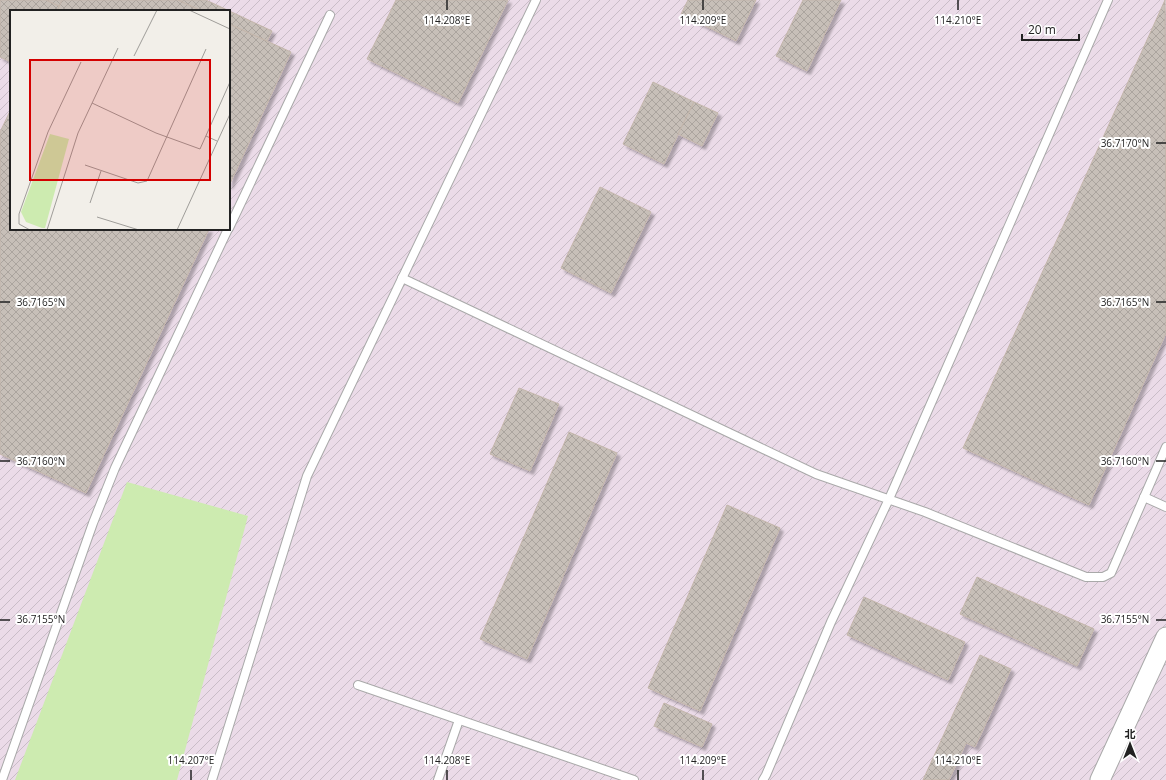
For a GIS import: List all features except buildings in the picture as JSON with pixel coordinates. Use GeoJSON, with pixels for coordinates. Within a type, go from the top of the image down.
{"type":"FeatureCollection","features":[{"type":"Feature","properties":{"kind":"street"},"geometry":{"type":"LineString","coordinates":[[1100,780],[1166,637]]}},
{"type":"Feature","properties":{"kind":"lane"},"geometry":{"type":"LineString","coordinates":[[212,780],[307,476],[536,0]]}},
{"type":"Feature","properties":{"kind":"lane"},"geometry":{"type":"LineString","coordinates":[[763,780],[831,622],[889,499],[1108,0]]}},
{"type":"Feature","properties":{"kind":"lane"},"geometry":{"type":"LineString","coordinates":[[230,226],[330,15]]}},
{"type":"Feature","properties":{"kind":"lane"},"geometry":{"type":"LineString","coordinates":[[2,780],[91,530],[115,468],[228,230]]}},
{"type":"Feature","properties":{"kind":"lane"},"geometry":{"type":"LineString","coordinates":[[402,278],[816,474],[925,512],[1086,577],[1103,577],[1111,572],[1166,447]]}},
{"type":"Feature","properties":{"kind":"lane"},"geometry":{"type":"LineString","coordinates":[[1144,497],[1166,507]]}},
{"type":"Feature","properties":{"kind":"lane"},"geometry":{"type":"LineString","coordinates":[[358,685],[634,780]]}},
{"type":"Feature","properties":{"kind":"lane"},"geometry":{"type":"LineString","coordinates":[[438,780],[459,720]]}},
{"type":"Feature","properties":{"kind":"shaded area"},"geometry":{"type":"Polygon","coordinates":[[[0,0],[1166,0],[1166,780],[0,780],[0,0]]]}},
{"type":"Feature","properties":{"kind":"green space"},"geometry":{"type":"Polygon","coordinates":[[[127,482],[248,516],[177,780],[15,780],[127,482]]]}}]}
